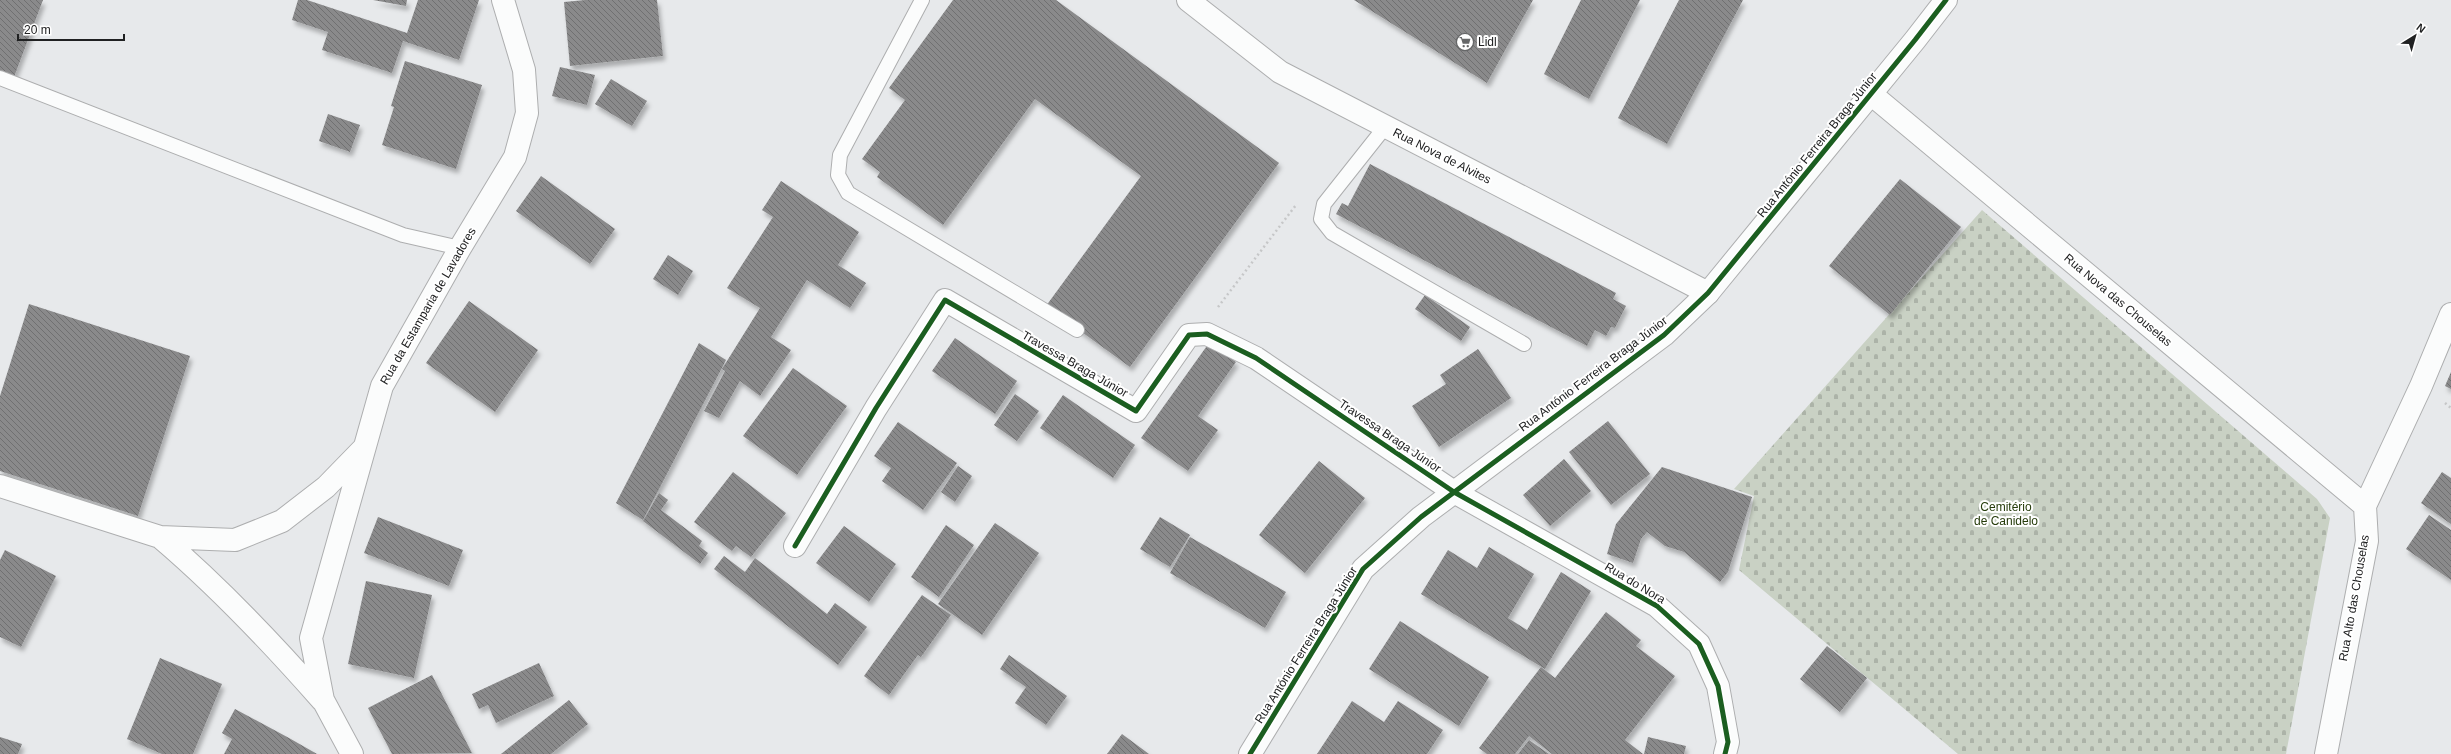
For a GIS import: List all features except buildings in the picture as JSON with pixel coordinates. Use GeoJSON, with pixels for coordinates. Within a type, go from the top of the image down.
{"type":"FeatureCollection","features":[{"type":"Feature","properties":{"kind":"street","name":"Rua da Estamparia de Lavadores"},"geometry":{"type":"LineString","coordinates":[[352,754],[323,700],[311,638],[382,386],[460,248],[515,158],[527,113],[524,70],[503,0]]}},
{"type":"Feature","properties":{"kind":"street","name":"Rua Nova de Alvites"},"geometry":{"type":"LineString","coordinates":[[1188,0],[1280,72],[1708,294]]}},
{"type":"Feature","properties":{"kind":"street","name":"Rua António Ferreira Braga Júnior"},"geometry":{"type":"LineString","coordinates":[[1250,754],[1364,570],[1421,517],[1664,335],[1708,294],[1946,0]]}},
{"type":"Feature","properties":{"kind":"street","name":"Rua Nova das Chouselas"},"geometry":{"type":"LineString","coordinates":[[1871,94],[2365,506]]}},
{"type":"Feature","properties":{"kind":"street","name":"Travessa Braga Júnior"},"geometry":{"type":"LineString","coordinates":[[795,546],[876,408],[945,300],[1136,410],[1189,335],[1207,334],[1256,358],[1454,492]]}},
{"type":"Feature","properties":{"kind":"street","name":"Rua Alto das Chouselas"},"geometry":{"type":"LineString","coordinates":[[2326,754],[2366,540],[2365,506],[2422,386],[2451,314]]}},
{"type":"Feature","properties":{"kind":"street"},"geometry":{"type":"LineString","coordinates":[[0,486],[160,537],[235,540],[282,521],[326,487],[365,447]]}},
{"type":"Feature","properties":{"kind":"street","name":"Rua do Nora"},"geometry":{"type":"LineString","coordinates":[[1454,492],[1657,606],[1699,644],[1718,686],[1728,742],[1725,754]]}},
{"type":"Feature","properties":{"kind":"street"},"geometry":{"type":"LineString","coordinates":[[160,537],[204,574],[258,627],[323,700]]}},
{"type":"Feature","properties":{"kind":"lane"},"geometry":{"type":"LineString","coordinates":[[922,0],[840,155],[838,175],[848,193],[1077,330]]}},
{"type":"Feature","properties":{"kind":"lane"},"geometry":{"type":"LineString","coordinates":[[0,78],[403,235],[460,248]]}},
{"type":"Feature","properties":{"kind":"lane"},"geometry":{"type":"LineString","coordinates":[[1385,127],[1324,204],[1321,219],[1332,232],[1524,344]]}},
{"type":"Feature","properties":{"kind":"path"},"geometry":{"type":"LineString","coordinates":[[1197,334],[1297,203]]}},
{"type":"Feature","properties":{"kind":"green space","name":"Cemitério de Canidelo"},"geometry":{"type":"Polygon","coordinates":[[[1982,210],[2317,499],[2330,518],[2286,754],[1958,754],[1739,570],[1754,496],[1734,489],[1982,210]]]}},
{"type":"Feature","properties":{"kind":"cycle path"},"geometry":{"type":"LineString","coordinates":[[1250,754],[1363,569],[1421,517],[1664,335],[1708,293],[1946,0]]}},
{"type":"Feature","properties":{"kind":"cycle path"},"geometry":{"type":"LineString","coordinates":[[795,546],[876,408],[945,300],[1136,411],[1189,335],[1207,334],[1256,358],[1454,492],[1657,606],[1699,644],[1718,686],[1728,742],[1725,754]]}},
{"type":"Feature","properties":{"kind":"place","name":"Lidl"},"geometry":{"type":"Point","coordinates":[1465,42]}}]}
